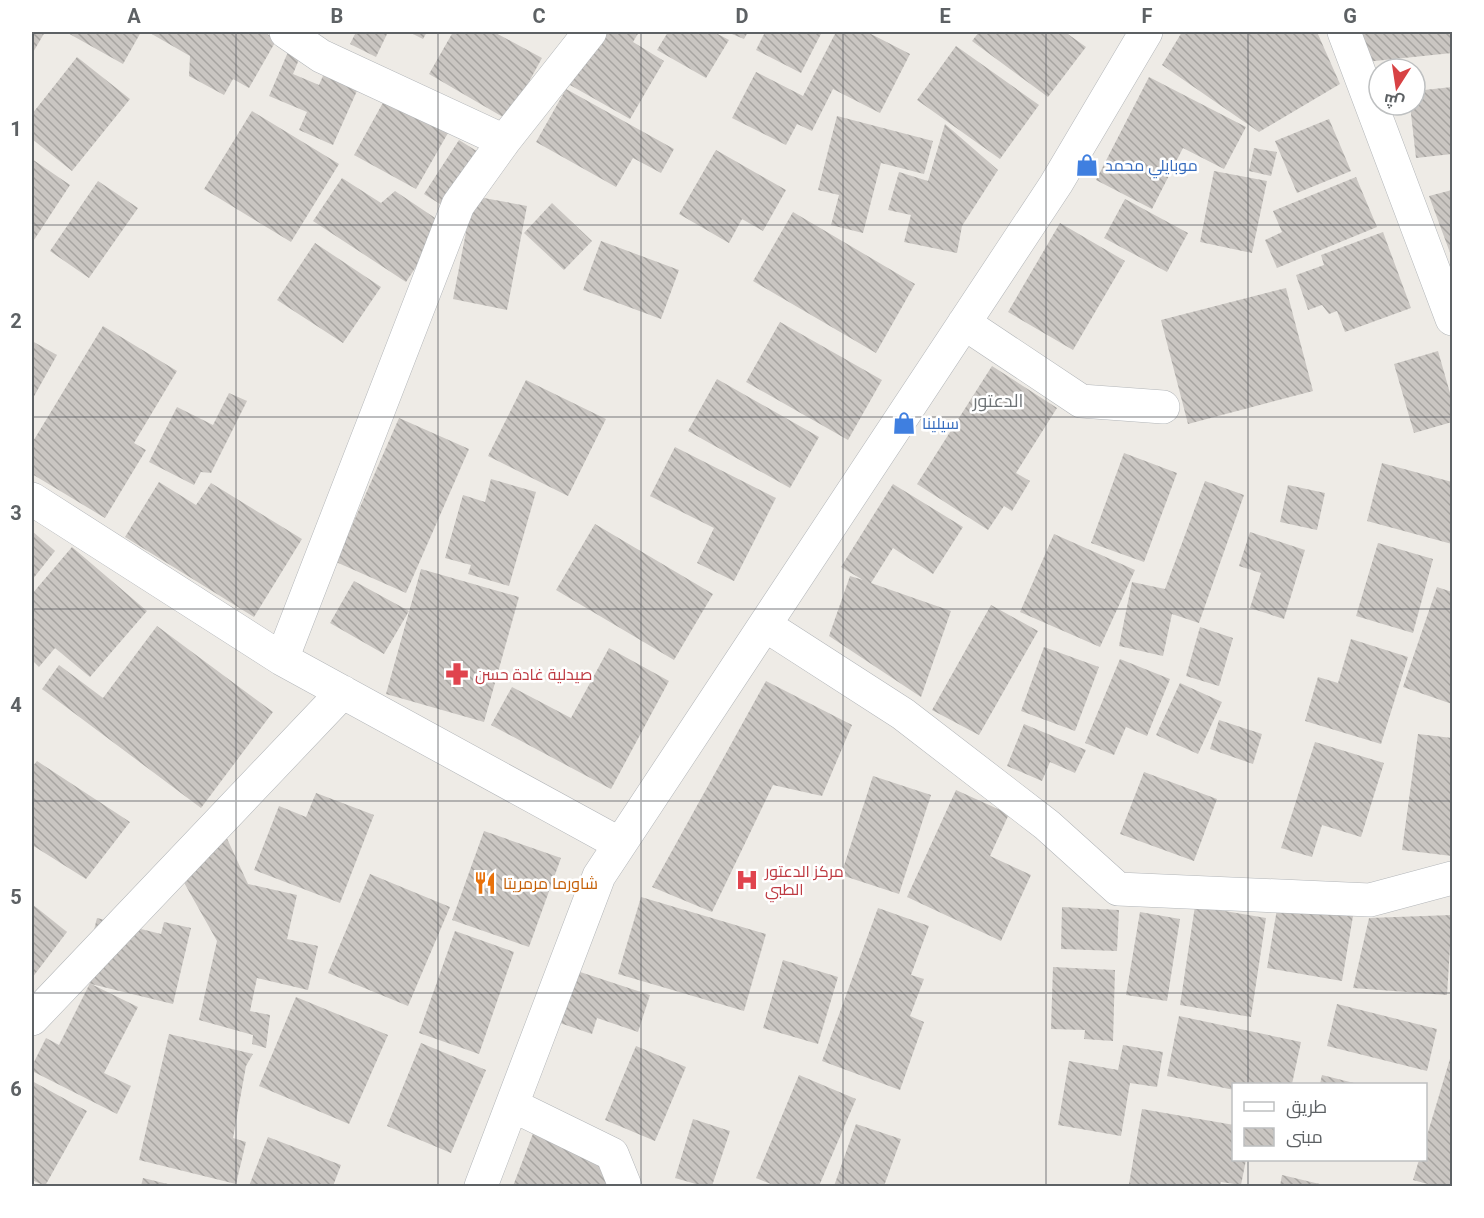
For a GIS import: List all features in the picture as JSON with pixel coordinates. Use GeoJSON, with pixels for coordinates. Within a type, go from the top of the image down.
{"type":"FeatureCollection","features":[{"type":"Feature","properties":{"kind":"street"},"geometry":{"type":"LineString","coordinates":[[286,32],[327,44],[504,141]]}},
{"type":"Feature","properties":{"kind":"street"},"geometry":{"type":"LineString","coordinates":[[282,659],[458,205],[504,141],[590,32]]}},
{"type":"Feature","properties":{"kind":"street"},"geometry":{"type":"LineString","coordinates":[[481,1186],[599,876],[1056,184],[1146,32]]}},
{"type":"Feature","properties":{"kind":"street"},"geometry":{"type":"LineString","coordinates":[[1344,32],[1452,319]]}},
{"type":"Feature","properties":{"kind":"street"},"geometry":{"type":"LineString","coordinates":[[964,323],[1081,401],[1163,407]]}},
{"type":"Feature","properties":{"kind":"street"},"geometry":{"type":"LineString","coordinates":[[32,499],[282,659],[620,844]]}},
{"type":"Feature","properties":{"kind":"street"},"geometry":{"type":"LineString","coordinates":[[765,625],[903,714],[1047,825],[1118,889],[1370,900],[1452,878]]}},
{"type":"Feature","properties":{"kind":"street"},"geometry":{"type":"LineString","coordinates":[[32,1019],[343,692]]}},
{"type":"Feature","properties":{"kind":"street"},"geometry":{"type":"LineString","coordinates":[[512,1105],[612,1154],[625,1186]]}},
{"type":"Feature","properties":{"kind":"building"},"geometry":{"type":"Polygon","coordinates":[[[32,32],[45,32],[32,54],[32,32]]]}},
{"type":"Feature","properties":{"kind":"building"},"geometry":{"type":"Polygon","coordinates":[[[66,32],[141,32],[123,64],[66,32]]]}},
{"type":"Feature","properties":{"kind":"building"},"geometry":{"type":"Polygon","coordinates":[[[151,32],[263,32],[277,39],[249,88],[233,79],[224,95],[189,76],[190,56],[151,32]]]}},
{"type":"Feature","properties":{"kind":"building"},"geometry":{"type":"Polygon","coordinates":[[[356,32],[388,32],[376,57],[350,44],[356,32]]]}},
{"type":"Feature","properties":{"kind":"building"},"geometry":{"type":"Polygon","coordinates":[[[409,32],[427,32],[423,39],[409,32]]]}},
{"type":"Feature","properties":{"kind":"building"},"geometry":{"type":"Polygon","coordinates":[[[453,32],[494,32],[542,58],[508,120],[429,74],[453,32]]]}},
{"type":"Feature","properties":{"kind":"building"},"geometry":{"type":"Polygon","coordinates":[[[601,32],[639,32],[633,42],[664,61],[630,119],[570,85],[601,32]]]}},
{"type":"Feature","properties":{"kind":"building"},"geometry":{"type":"Polygon","coordinates":[[[668,32],[714,32],[729,40],[706,78],[657,50],[668,32]]]}},
{"type":"Feature","properties":{"kind":"building"},"geometry":{"type":"Polygon","coordinates":[[[727,32],[748,32],[744,39],[727,32]]]}},
{"type":"Feature","properties":{"kind":"building"},"geometry":{"type":"Polygon","coordinates":[[[765,32],[822,32],[801,73],[756,50],[765,32]]]}},
{"type":"Feature","properties":{"kind":"building"},"geometry":{"type":"Polygon","coordinates":[[[836,32],[867,32],[910,54],[880,113],[833,89],[812,131],[797,124],[786,145],[732,118],[756,72],[803,96],[836,32]]]}},
{"type":"Feature","properties":{"kind":"building"},"geometry":{"type":"Polygon","coordinates":[[[979,32],[1065,32],[1086,47],[1048,97],[972,41],[979,32]]]}},
{"type":"Feature","properties":{"kind":"building"},"geometry":{"type":"Polygon","coordinates":[[[1182,32],[1317,32],[1340,84],[1259,132],[1162,65],[1182,32]]]}},
{"type":"Feature","properties":{"kind":"building"},"geometry":{"type":"Polygon","coordinates":[[[1358,32],[1452,32],[1452,53],[1413,57],[1367,57],[1365,62],[1358,32]]]}},
{"type":"Feature","properties":{"kind":"building"},"geometry":{"type":"Polygon","coordinates":[[[956,46],[1039,105],[1000,159],[917,100],[956,46]]]}},
{"type":"Feature","properties":{"kind":"building"},"geometry":{"type":"Polygon","coordinates":[[[288,52],[300,57],[293,74],[319,85],[326,69],[360,84],[333,145],[299,130],[307,112],[269,96],[288,52]]]}},
{"type":"Feature","properties":{"kind":"building"},"geometry":{"type":"Polygon","coordinates":[[[77,57],[130,99],[72,171],[32,139],[32,114],[77,57]]]}},
{"type":"Feature","properties":{"kind":"building"},"geometry":{"type":"Polygon","coordinates":[[[1149,77],[1246,127],[1224,169],[1183,148],[1152,209],[1096,180],[1149,77]]]}},
{"type":"Feature","properties":{"kind":"building"},"geometry":{"type":"Polygon","coordinates":[[[1452,87],[1452,154],[1416,158],[1411,117],[1427,117],[1427,90],[1452,87]]]}},
{"type":"Feature","properties":{"kind":"building"},"geometry":{"type":"Polygon","coordinates":[[[566,89],[674,149],[661,173],[633,158],[616,187],[536,142],[566,89]]]}},
{"type":"Feature","properties":{"kind":"building"},"geometry":{"type":"Polygon","coordinates":[[[385,99],[448,133],[416,189],[354,155],[385,99]]]}},
{"type":"Feature","properties":{"kind":"building"},"geometry":{"type":"Polygon","coordinates":[[[252,111],[339,164],[291,242],[204,189],[252,111]]]}},
{"type":"Feature","properties":{"kind":"building"},"geometry":{"type":"Polygon","coordinates":[[[837,116],[933,141],[924,174],[881,163],[863,233],[831,225],[839,195],[818,190],[837,116]]]}},
{"type":"Feature","properties":{"kind":"building"},"geometry":{"type":"Polygon","coordinates":[[[1329,119],[1351,171],[1297,193],[1275,141],[1329,119]]]}},
{"type":"Feature","properties":{"kind":"building"},"geometry":{"type":"Polygon","coordinates":[[[945,124],[998,170],[962,226],[957,253],[904,242],[911,215],[888,210],[899,172],[928,181],[945,124]]]}},
{"type":"Feature","properties":{"kind":"building"},"geometry":{"type":"Polygon","coordinates":[[[459,140],[483,155],[448,209],[424,194],[459,140]]]}},
{"type":"Feature","properties":{"kind":"building"},"geometry":{"type":"Polygon","coordinates":[[[1254,148],[1277,152],[1271,176],[1249,171],[1254,148]]]}},
{"type":"Feature","properties":{"kind":"building"},"geometry":{"type":"Polygon","coordinates":[[[716,150],[786,190],[763,231],[742,219],[729,243],[679,214],[716,150]]]}},
{"type":"Feature","properties":{"kind":"building"},"geometry":{"type":"Polygon","coordinates":[[[32,159],[70,185],[32,243],[32,159]]]}},
{"type":"Feature","properties":{"kind":"building"},"geometry":{"type":"Polygon","coordinates":[[[1214,171],[1267,181],[1252,253],[1200,242],[1214,171]]]}},
{"type":"Feature","properties":{"kind":"building"},"geometry":{"type":"Polygon","coordinates":[[[1356,177],[1377,227],[1277,268],[1265,240],[1282,232],[1273,211],[1356,177]]]}},
{"type":"Feature","properties":{"kind":"building"},"geometry":{"type":"Polygon","coordinates":[[[342,178],[381,203],[395,191],[444,224],[406,282],[313,221],[342,178]]]}},
{"type":"Feature","properties":{"kind":"building"},"geometry":{"type":"Polygon","coordinates":[[[98,181],[138,208],[89,278],[50,251],[98,181]]]}},
{"type":"Feature","properties":{"kind":"building"},"geometry":{"type":"Polygon","coordinates":[[[1452,190],[1452,258],[1429,196],[1452,190]]]}},
{"type":"Feature","properties":{"kind":"building"},"geometry":{"type":"Polygon","coordinates":[[[473,196],[527,206],[507,310],[453,299],[473,196]]]}},
{"type":"Feature","properties":{"kind":"building"},"geometry":{"type":"Polygon","coordinates":[[[1125,199],[1188,233],[1167,272],[1104,238],[1125,199]]]}},
{"type":"Feature","properties":{"kind":"building"},"geometry":{"type":"Polygon","coordinates":[[[552,203],[592,241],[564,270],[524,233],[552,203]]]}},
{"type":"Feature","properties":{"kind":"building"},"geometry":{"type":"Polygon","coordinates":[[[793,212],[915,284],[876,353],[753,281],[793,212]]]}},
{"type":"Feature","properties":{"kind":"building"},"geometry":{"type":"Polygon","coordinates":[[[1060,223],[1125,261],[1073,350],[1008,312],[1060,223]]]}},
{"type":"Feature","properties":{"kind":"building"},"geometry":{"type":"Polygon","coordinates":[[[1383,232],[1411,308],[1345,332],[1337,311],[1329,314],[1322,305],[1308,310],[1296,275],[1324,265],[1321,255],[1383,232]]]}},
{"type":"Feature","properties":{"kind":"building"},"geometry":{"type":"Polygon","coordinates":[[[601,241],[679,270],[661,319],[583,290],[601,241]]]}},
{"type":"Feature","properties":{"kind":"building"},"geometry":{"type":"Polygon","coordinates":[[[315,243],[381,287],[343,343],[277,300],[315,243]]]}},
{"type":"Feature","properties":{"kind":"building"},"geometry":{"type":"Polygon","coordinates":[[[1286,288],[1313,391],[1188,424],[1161,320],[1286,288]]]}},
{"type":"Feature","properties":{"kind":"building"},"geometry":{"type":"Polygon","coordinates":[[[780,322],[882,380],[848,440],[746,382],[780,322]]]}},
{"type":"Feature","properties":{"kind":"building"},"geometry":{"type":"Polygon","coordinates":[[[103,326],[177,371],[134,443],[146,450],[105,518],[32,474],[32,443],[103,326]]]}},
{"type":"Feature","properties":{"kind":"building"},"geometry":{"type":"Polygon","coordinates":[[[32,341],[57,355],[32,400],[32,341]]]}},
{"type":"Feature","properties":{"kind":"building"},"geometry":{"type":"Polygon","coordinates":[[[1438,351],[1452,400],[1452,422],[1414,433],[1394,364],[1438,351]]]}},
{"type":"Feature","properties":{"kind":"building"},"geometry":{"type":"Polygon","coordinates":[[[992,366],[1057,408],[1016,473],[1030,481],[1012,511],[1004,506],[988,530],[917,484],[992,366]]]}},
{"type":"Feature","properties":{"kind":"building"},"geometry":{"type":"Polygon","coordinates":[[[717,379],[819,437],[790,488],[688,431],[717,379]]]}},
{"type":"Feature","properties":{"kind":"building"},"geometry":{"type":"Polygon","coordinates":[[[526,380],[606,419],[568,496],[488,456],[526,380]]]}},
{"type":"Feature","properties":{"kind":"building"},"geometry":{"type":"Polygon","coordinates":[[[229,393],[247,401],[211,473],[201,472],[194,485],[149,462],[177,407],[213,425],[229,393]]]}},
{"type":"Feature","properties":{"kind":"building"},"geometry":{"type":"Polygon","coordinates":[[[399,418],[469,449],[406,593],[336,562],[399,418]]]}},
{"type":"Feature","properties":{"kind":"building"},"geometry":{"type":"Polygon","coordinates":[[[675,447],[776,498],[734,581],[697,563],[714,528],[650,496],[675,447]]]}},
{"type":"Feature","properties":{"kind":"building"},"geometry":{"type":"Polygon","coordinates":[[[1124,453],[1177,473],[1144,562],[1091,543],[1124,453]]]}},
{"type":"Feature","properties":{"kind":"building"},"geometry":{"type":"Polygon","coordinates":[[[1382,463],[1452,482],[1452,544],[1367,521],[1382,463]]]}},
{"type":"Feature","properties":{"kind":"building"},"geometry":{"type":"Polygon","coordinates":[[[491,479],[536,492],[509,586],[468,574],[471,565],[445,558],[463,495],[485,502],[491,479]]]}},
{"type":"Feature","properties":{"kind":"building"},"geometry":{"type":"Polygon","coordinates":[[[1205,481],[1244,495],[1199,623],[1172,614],[1163,656],[1119,646],[1132,582],[1165,589],[1205,481]]]}},
{"type":"Feature","properties":{"kind":"building"},"geometry":{"type":"Polygon","coordinates":[[[159,482],[196,505],[211,483],[302,539],[254,617],[125,537],[159,482]]]}},
{"type":"Feature","properties":{"kind":"building"},"geometry":{"type":"Polygon","coordinates":[[[893,484],[963,527],[933,574],[893,548],[871,583],[951,611],[921,697],[829,636],[850,576],[863,580],[841,567],[893,484]]]}},
{"type":"Feature","properties":{"kind":"building"},"geometry":{"type":"Polygon","coordinates":[[[1288,485],[1325,493],[1317,530],[1280,522],[1288,485]]]}},
{"type":"Feature","properties":{"kind":"building"},"geometry":{"type":"Polygon","coordinates":[[[595,524],[713,594],[674,660],[556,590],[595,524]]]}},
{"type":"Feature","properties":{"kind":"building"},"geometry":{"type":"Polygon","coordinates":[[[32,531],[55,551],[32,580],[32,531]]]}},
{"type":"Feature","properties":{"kind":"building"},"geometry":{"type":"Polygon","coordinates":[[[1250,532],[1305,550],[1284,619],[1250,608],[1261,573],[1239,566],[1250,532]]]}},
{"type":"Feature","properties":{"kind":"building"},"geometry":{"type":"Polygon","coordinates":[[[1054,534],[1135,570],[1100,647],[1020,612],[1054,534]]]}},
{"type":"Feature","properties":{"kind":"building"},"geometry":{"type":"Polygon","coordinates":[[[1378,543],[1433,559],[1413,633],[1356,616],[1378,543]]]}},
{"type":"Feature","properties":{"kind":"building"},"geometry":{"type":"Polygon","coordinates":[[[72,547],[147,611],[90,677],[55,648],[39,667],[32,660],[32,632],[34,630],[32,629],[32,594],[72,547]]]}},
{"type":"Feature","properties":{"kind":"building"},"geometry":{"type":"Polygon","coordinates":[[[421,569],[519,597],[484,722],[386,694],[421,569]]]}},
{"type":"Feature","properties":{"kind":"building"},"geometry":{"type":"Polygon","coordinates":[[[354,581],[409,611],[384,654],[330,623],[354,581]]]}},
{"type":"Feature","properties":{"kind":"building"},"geometry":{"type":"Polygon","coordinates":[[[1437,587],[1452,592],[1452,704],[1403,687],[1437,587]]]}},
{"type":"Feature","properties":{"kind":"building"},"geometry":{"type":"Polygon","coordinates":[[[991,605],[1038,631],[979,735],[932,710],[991,605]]]}},
{"type":"Feature","properties":{"kind":"building"},"geometry":{"type":"Polygon","coordinates":[[[157,626],[273,712],[201,808],[42,689],[59,665],[103,698],[157,626]]]}},
{"type":"Feature","properties":{"kind":"building"},"geometry":{"type":"Polygon","coordinates":[[[1200,627],[1233,638],[1219,686],[1186,676],[1200,627]]]}},
{"type":"Feature","properties":{"kind":"building"},"geometry":{"type":"Polygon","coordinates":[[[1351,639],[1408,657],[1381,744],[1305,721],[1318,677],[1338,683],[1351,639]]]}},
{"type":"Feature","properties":{"kind":"building"},"geometry":{"type":"Polygon","coordinates":[[[1044,647],[1099,667],[1075,731],[1021,711],[1044,647]]]}},
{"type":"Feature","properties":{"kind":"building"},"geometry":{"type":"Polygon","coordinates":[[[609,648],[669,681],[611,789],[491,725],[512,687],[571,718],[609,648]]]}},
{"type":"Feature","properties":{"kind":"building"},"geometry":{"type":"Polygon","coordinates":[[[1120,659],[1170,679],[1147,736],[1126,727],[1114,755],[1085,743],[1120,659]]]}},
{"type":"Feature","properties":{"kind":"building"},"geometry":{"type":"Polygon","coordinates":[[[766,681],[852,725],[822,796],[773,785],[712,912],[652,887],[766,681]]]}},
{"type":"Feature","properties":{"kind":"building"},"geometry":{"type":"Polygon","coordinates":[[[1180,683],[1222,702],[1198,754],[1156,735],[1180,683]]]}},
{"type":"Feature","properties":{"kind":"building"},"geometry":{"type":"Polygon","coordinates":[[[1219,720],[1262,734],[1253,764],[1210,749],[1219,720]]]}},
{"type":"Feature","properties":{"kind":"building"},"geometry":{"type":"Polygon","coordinates":[[[1024,724],[1086,750],[1075,773],[1050,762],[1042,781],[1007,766],[1024,724]]]}},
{"type":"Feature","properties":{"kind":"building"},"geometry":{"type":"Polygon","coordinates":[[[1418,734],[1452,738],[1452,856],[1402,850],[1418,734]]]}},
{"type":"Feature","properties":{"kind":"building"},"geometry":{"type":"Polygon","coordinates":[[[1315,742],[1384,763],[1361,837],[1322,825],[1312,857],[1281,848],[1315,742]]]}},
{"type":"Feature","properties":{"kind":"building"},"geometry":{"type":"Polygon","coordinates":[[[37,761],[130,822],[86,879],[32,845],[32,767],[37,761]]]}},
{"type":"Feature","properties":{"kind":"building"},"geometry":{"type":"Polygon","coordinates":[[[1144,772],[1217,799],[1194,861],[1120,834],[1144,772]]]}},
{"type":"Feature","properties":{"kind":"building"},"geometry":{"type":"Polygon","coordinates":[[[873,776],[931,795],[899,894],[841,875],[873,776]]]}},
{"type":"Feature","properties":{"kind":"building"},"geometry":{"type":"Polygon","coordinates":[[[956,790],[1009,814],[990,856],[1031,875],[1001,941],[907,897],[956,790]]]}},
{"type":"Feature","properties":{"kind":"building"},"geometry":{"type":"Polygon","coordinates":[[[316,793],[374,815],[340,903],[254,870],[279,806],[306,817],[316,793]]]}},
{"type":"Feature","properties":{"kind":"building"},"geometry":{"type":"Polygon","coordinates":[[[218,819],[248,884],[297,895],[287,939],[318,946],[308,990],[257,978],[250,1011],[270,1015],[266,1048],[252,1044],[253,1035],[199,1020],[217,941],[173,863],[218,819]]]}},
{"type":"Feature","properties":{"kind":"building"},"geometry":{"type":"Polygon","coordinates":[[[484,831],[561,858],[529,947],[452,920],[484,831]]]}},
{"type":"Feature","properties":{"kind":"building"},"geometry":{"type":"Polygon","coordinates":[[[370,874],[450,907],[408,1006],[328,973],[370,874]]]}},
{"type":"Feature","properties":{"kind":"building"},"geometry":{"type":"Polygon","coordinates":[[[641,897],[766,934],[744,1011],[618,974],[641,897]]]}},
{"type":"Feature","properties":{"kind":"building"},"geometry":{"type":"Polygon","coordinates":[[[1278,903],[1353,916],[1342,981],[1267,968],[1278,903]]]}},
{"type":"Feature","properties":{"kind":"building"},"geometry":{"type":"Polygon","coordinates":[[[32,904],[67,932],[32,978],[32,904]]]}},
{"type":"Feature","properties":{"kind":"building"},"geometry":{"type":"Polygon","coordinates":[[[1195,906],[1266,918],[1251,1017],[1180,1005],[1195,906]]]}},
{"type":"Feature","properties":{"kind":"building"},"geometry":{"type":"Polygon","coordinates":[[[1062,907],[1119,910],[1117,951],[1061,949],[1062,907]]]}},
{"type":"Feature","properties":{"kind":"building"},"geometry":{"type":"Polygon","coordinates":[[[878,908],[929,926],[911,975],[924,979],[910,1016],[924,1022],[900,1090],[822,1061],[878,908]]]}},
{"type":"Feature","properties":{"kind":"building"},"geometry":{"type":"Polygon","coordinates":[[[1140,912],[1180,919],[1167,1001],[1126,995],[1140,912]]]}},
{"type":"Feature","properties":{"kind":"building"},"geometry":{"type":"Polygon","coordinates":[[[1452,915],[1447,995],[1353,988],[1369,918],[1452,915]]]}},
{"type":"Feature","properties":{"kind":"building"},"geometry":{"type":"Polygon","coordinates":[[[97,918],[161,934],[164,922],[191,928],[173,1004],[91,984],[138,1007],[104,1073],[131,1086],[117,1114],[32,1071],[32,1066],[46,1038],[59,1045],[90,983],[81,981],[97,918]]]}},
{"type":"Feature","properties":{"kind":"building"},"geometry":{"type":"Polygon","coordinates":[[[455,931],[514,952],[479,1054],[419,1033],[455,931]]]}},
{"type":"Feature","properties":{"kind":"building"},"geometry":{"type":"Polygon","coordinates":[[[783,960],[838,977],[818,1044],[763,1028],[783,960]]]}},
{"type":"Feature","properties":{"kind":"building"},"geometry":{"type":"Polygon","coordinates":[[[1053,967],[1115,970],[1113,1041],[1084,1039],[1085,1030],[1051,1029],[1053,967]]]}},
{"type":"Feature","properties":{"kind":"building"},"geometry":{"type":"Polygon","coordinates":[[[574,970],[650,995],[638,1032],[597,1018],[592,1034],[557,1022],[574,970]]]}},
{"type":"Feature","properties":{"kind":"building"},"geometry":{"type":"Polygon","coordinates":[[[296,997],[388,1035],[349,1124],[259,1086],[296,997]]]}},
{"type":"Feature","properties":{"kind":"building"},"geometry":{"type":"Polygon","coordinates":[[[1337,1004],[1437,1029],[1427,1071],[1327,1046],[1337,1004]]]}},
{"type":"Feature","properties":{"kind":"building"},"geometry":{"type":"Polygon","coordinates":[[[1179,1016],[1301,1042],[1292,1083],[1232,1083],[1232,1090],[1167,1076],[1179,1016]]]}},
{"type":"Feature","properties":{"kind":"building"},"geometry":{"type":"Polygon","coordinates":[[[169,1034],[253,1054],[246,1066],[233,1138],[246,1142],[236,1184],[139,1160],[169,1034]]]}},
{"type":"Feature","properties":{"kind":"building"},"geometry":{"type":"Polygon","coordinates":[[[421,1043],[486,1070],[451,1153],[387,1126],[421,1043]]]}},
{"type":"Feature","properties":{"kind":"building"},"geometry":{"type":"Polygon","coordinates":[[[1123,1045],[1163,1052],[1157,1087],[1130,1083],[1121,1136],[1058,1125],[1069,1061],[1118,1070],[1123,1045]]]}},
{"type":"Feature","properties":{"kind":"building"},"geometry":{"type":"Polygon","coordinates":[[[636,1046],[686,1067],[655,1141],[605,1120],[636,1046]]]}},
{"type":"Feature","properties":{"kind":"building"},"geometry":{"type":"Polygon","coordinates":[[[1452,1052],[1452,1186],[1435,1186],[1413,1180],[1419,1161],[1427,1161],[1427,1136],[1452,1052]]]}},
{"type":"Feature","properties":{"kind":"building"},"geometry":{"type":"Polygon","coordinates":[[[799,1075],[856,1099],[819,1186],[776,1186],[756,1178],[799,1075]]]}},
{"type":"Feature","properties":{"kind":"building"},"geometry":{"type":"Polygon","coordinates":[[[1322,1075],[1354,1083],[1320,1083],[1322,1075]]]}},
{"type":"Feature","properties":{"kind":"building"},"geometry":{"type":"Polygon","coordinates":[[[32,1081],[87,1111],[45,1186],[32,1180],[32,1081]]]}},
{"type":"Feature","properties":{"kind":"building"},"geometry":{"type":"Polygon","coordinates":[[[1142,1109],[1232,1125],[1232,1161],[1246,1161],[1241,1185],[1221,1182],[1220,1186],[1129,1184],[1142,1109]]]}},
{"type":"Feature","properties":{"kind":"building"},"geometry":{"type":"Polygon","coordinates":[[[693,1119],[730,1131],[712,1186],[703,1186],[675,1178],[693,1119]]]}},
{"type":"Feature","properties":{"kind":"building"},"geometry":{"type":"Polygon","coordinates":[[[856,1124],[901,1139],[884,1186],[834,1186],[856,1124]]]}},
{"type":"Feature","properties":{"kind":"building"},"geometry":{"type":"Polygon","coordinates":[[[534,1131],[620,1162],[611,1186],[513,1186],[534,1131]]]}},
{"type":"Feature","properties":{"kind":"building"},"geometry":{"type":"Polygon","coordinates":[[[268,1137],[341,1165],[333,1186],[249,1186],[268,1137]]]}},
{"type":"Feature","properties":{"kind":"building"},"geometry":{"type":"Polygon","coordinates":[[[1282,1175],[1328,1186],[1280,1186],[1282,1175]]]}},
{"type":"Feature","properties":{"kind":"building"},"geometry":{"type":"Polygon","coordinates":[[[143,1178],[176,1186],[141,1186],[143,1178]]]}},
{"type":"Feature","properties":{"kind":"place","name":"موبايلي محمد"},"geometry":{"type":"Point","coordinates":[1087,165]}},
{"type":"Feature","properties":{"kind":"place","name":"سيلينا"},"geometry":{"type":"Point","coordinates":[904,423]}},
{"type":"Feature","properties":{"kind":"place","name":"صيدلية غادة حسن"},"geometry":{"type":"Point","coordinates":[457,674]}},
{"type":"Feature","properties":{"kind":"place","name":"مركز الدعتور الطبي"},"geometry":{"type":"Point","coordinates":[747,880]}},
{"type":"Feature","properties":{"kind":"place","name":"شاورما مرمريتا"},"geometry":{"type":"Point","coordinates":[485,883]}},
{"type":"Feature","properties":{"kind":"district","name":"الدعتور"},"geometry":{"type":"Point","coordinates":[998,401]}}]}
